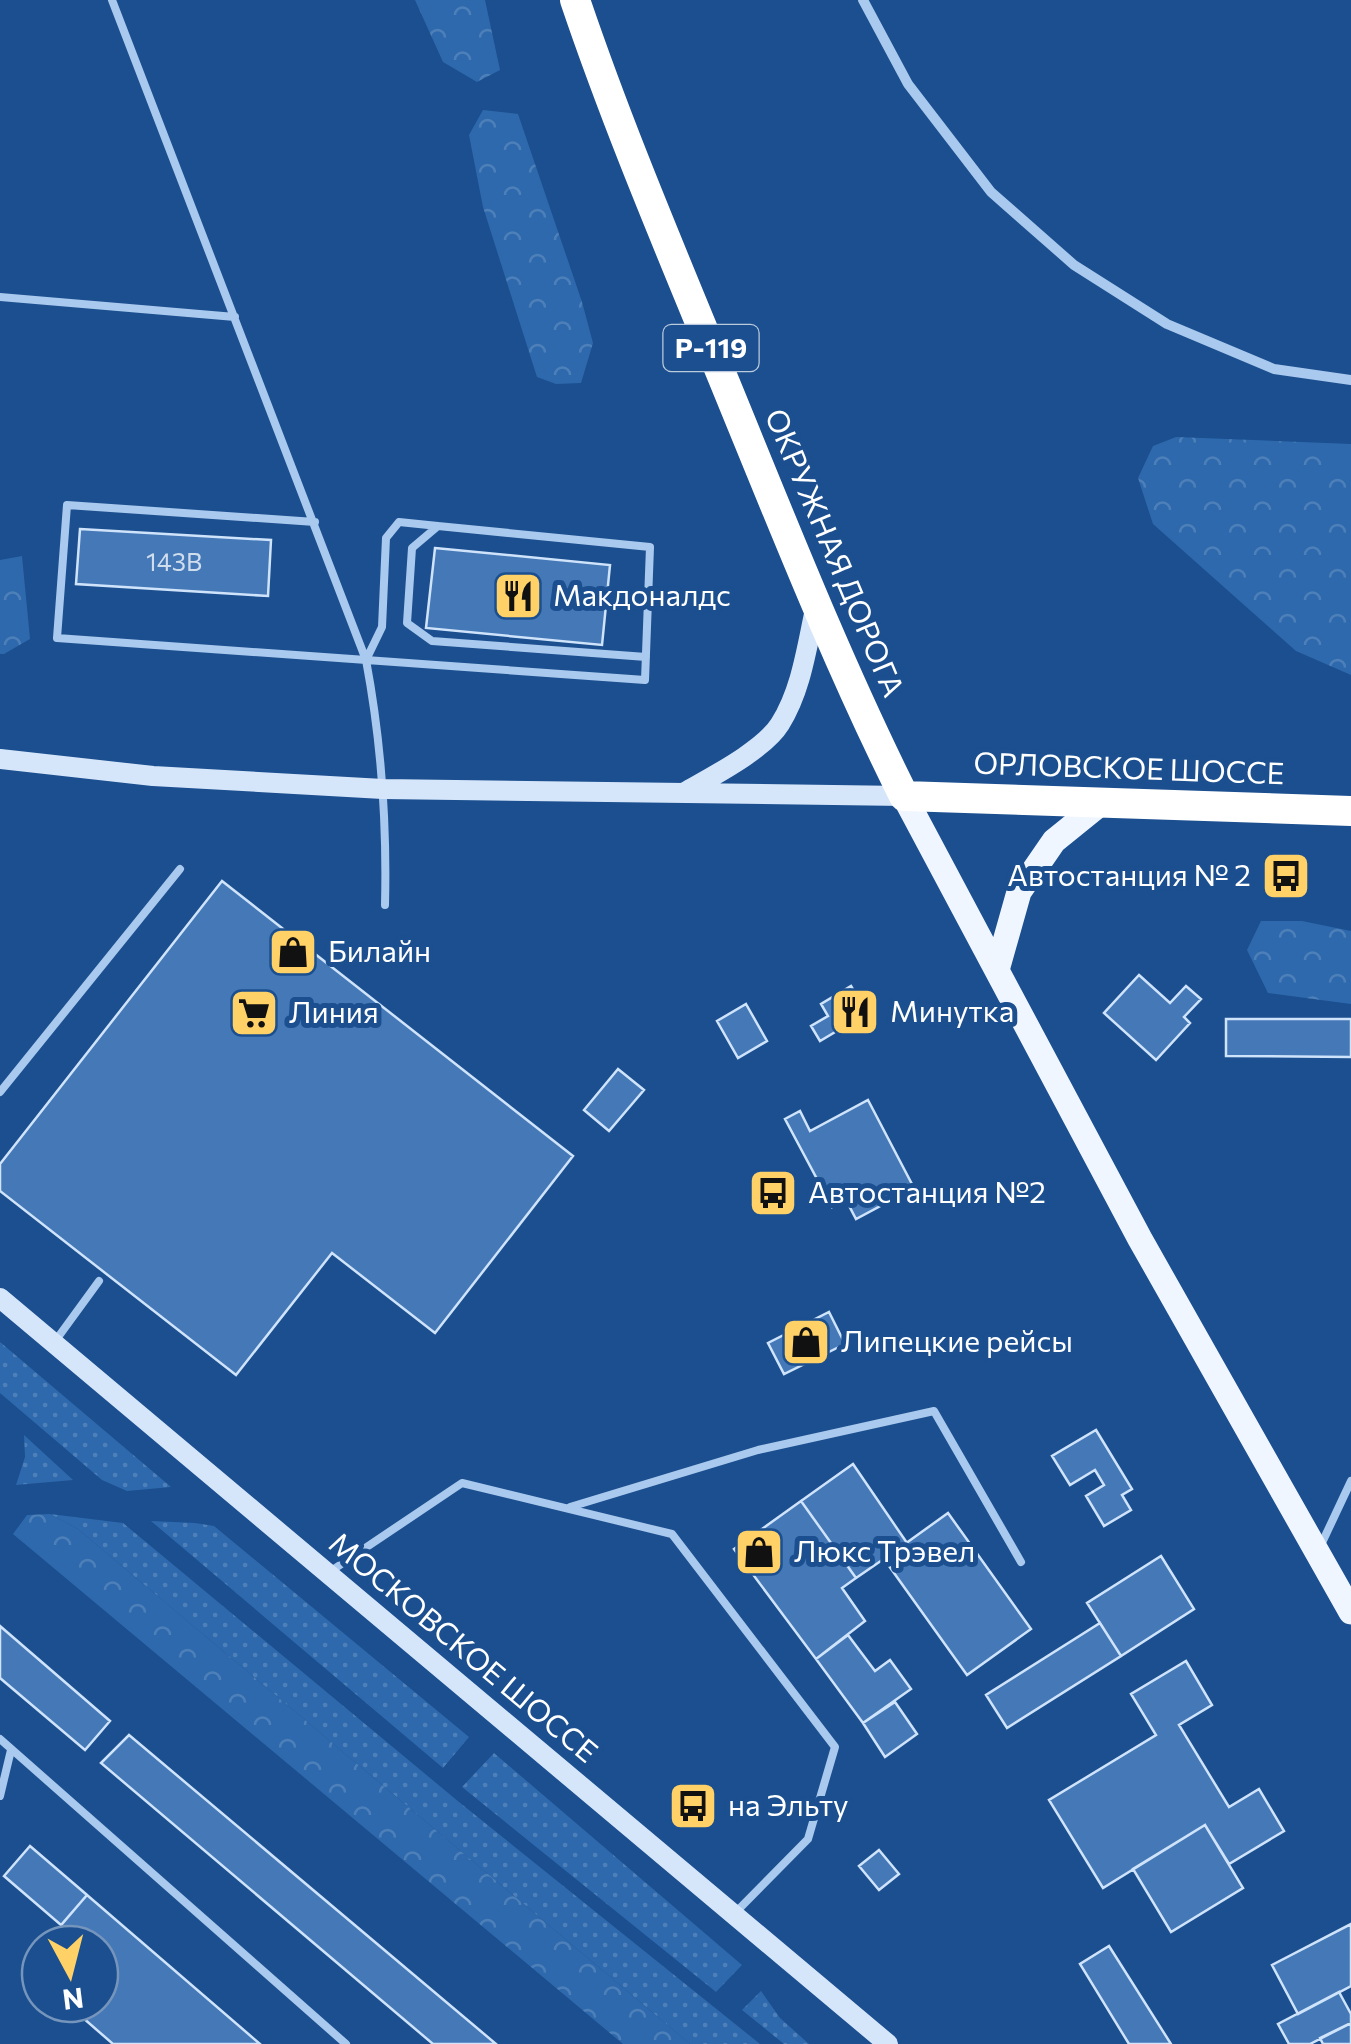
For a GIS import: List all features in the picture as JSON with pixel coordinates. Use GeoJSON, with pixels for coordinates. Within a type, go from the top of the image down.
{"type":"FeatureCollection","features":[{"type":"Feature","properties":{"kind":"highway","name":"ОКРУЖНАЯ ДОРОГА"},"geometry":{"type":"LineString","coordinates":[[575,0],[606,91],[816,605],[904,796]]}},
{"type":"Feature","properties":{"kind":"highway","name":"ОРЛОВСКОЕ ШОССЕ"},"geometry":{"type":"LineString","coordinates":[[904,796],[1351,812]]}},
{"type":"Feature","properties":{"kind":"main road"},"geometry":{"type":"LineString","coordinates":[[904,796],[1140,1239],[1351,1612]]}},
{"type":"Feature","properties":{"kind":"main road"},"geometry":{"type":"LineString","coordinates":[[997,970],[1019,892],[1054,840],[1101,803]]}},
{"type":"Feature","properties":{"kind":"street"},"geometry":{"type":"LineString","coordinates":[[863,0],[908,84],[991,192],[1074,265],[1167,324],[1274,369],[1351,380]]}},
{"type":"Feature","properties":{"kind":"street"},"geometry":{"type":"LineString","coordinates":[[683,793],[740,760],[779,728],[800,679],[816,605]]}},
{"type":"Feature","properties":{"kind":"street"},"geometry":{"type":"LineString","coordinates":[[0,759],[153,776],[384,790],[904,796]]}},
{"type":"Feature","properties":{"kind":"street","name":"МОСКОВСКОЕ ШОССЕ"},"geometry":{"type":"LineString","coordinates":[[0,1298],[888,2044]]}},
{"type":"Feature","properties":{"kind":"lane"},"geometry":{"type":"LineString","coordinates":[[112,0],[366,660],[384,790],[385,904]]}},
{"type":"Feature","properties":{"kind":"lane"},"geometry":{"type":"LineString","coordinates":[[0,298],[235,317]]}},
{"type":"Feature","properties":{"kind":"lane"},"geometry":{"type":"LineString","coordinates":[[315,522],[67,505],[57,638],[645,680],[650,547],[399,522],[386,538],[382,627],[366,660]]}},
{"type":"Feature","properties":{"kind":"lane"},"geometry":{"type":"LineString","coordinates":[[438,526],[412,548],[407,623],[432,641],[646,658]]}},
{"type":"Feature","properties":{"kind":"lane"},"geometry":{"type":"LineString","coordinates":[[0,1092],[180,869]]}},
{"type":"Feature","properties":{"kind":"lane"},"geometry":{"type":"LineString","coordinates":[[53,1344],[99,1281]]}},
{"type":"Feature","properties":{"kind":"lane"},"geometry":{"type":"LineString","coordinates":[[566,1508],[758,1450],[934,1410],[1021,1562]]}},
{"type":"Feature","properties":{"kind":"lane"},"geometry":{"type":"LineString","coordinates":[[1318,1551],[1351,1481]]}},
{"type":"Feature","properties":{"kind":"lane"},"geometry":{"type":"LineString","coordinates":[[327,1574],[462,1483],[672,1534],[835,1748],[808,1839],[733,1914]]}},
{"type":"Feature","properties":{"kind":"lane"},"geometry":{"type":"LineString","coordinates":[[0,1740],[346,2044]]}},
{"type":"Feature","properties":{"kind":"lane"},"geometry":{"type":"LineString","coordinates":[[0,1796],[10,1750]]}},
{"type":"Feature","properties":{"kind":"green space"},"geometry":{"type":"Polygon","coordinates":[[[415,0],[485,0],[500,70],[477,82],[443,62],[415,0]]]}},
{"type":"Feature","properties":{"kind":"green space"},"geometry":{"type":"Polygon","coordinates":[[[483,110],[518,114],[593,343],[581,383],[556,384],[537,377],[483,207],[469,135],[483,110]]]}},
{"type":"Feature","properties":{"kind":"green space"},"geometry":{"type":"Polygon","coordinates":[[[1176,437],[1351,444],[1351,675],[1296,651],[1153,524],[1138,478],[1153,446],[1176,437]]]}},
{"type":"Feature","properties":{"kind":"green space"},"geometry":{"type":"Polygon","coordinates":[[[22,556],[30,639],[0,654],[0,560],[22,556]]]}},
{"type":"Feature","properties":{"kind":"green space"},"geometry":{"type":"Polygon","coordinates":[[[1261,921],[1302,921],[1351,931],[1351,1004],[1268,993],[1247,950],[1261,921]]]}},
{"type":"Feature","properties":{"kind":"green space"},"geometry":{"type":"Polygon","coordinates":[[[0,1342],[171,1487],[127,1491],[102,1480],[0,1393],[0,1342]]]}},
{"type":"Feature","properties":{"kind":"green space"},"geometry":{"type":"Polygon","coordinates":[[[24,1435],[73,1480],[16,1485],[25,1457],[24,1435]]]}},
{"type":"Feature","properties":{"kind":"green space"},"geometry":{"type":"Polygon","coordinates":[[[50,1514],[123,1523],[459,1802],[760,2044],[690,2044],[78,1529],[50,1514]]]}},
{"type":"Feature","properties":{"kind":"green space"},"geometry":{"type":"Polygon","coordinates":[[[50,1514],[78,1529],[690,2044],[623,2044],[13,1534],[27,1515],[50,1514]]]}},
{"type":"Feature","properties":{"kind":"green space"},"geometry":{"type":"Polygon","coordinates":[[[151,1521],[214,1526],[469,1737],[443,1768],[151,1521]]]}},
{"type":"Feature","properties":{"kind":"green space"},"geometry":{"type":"Polygon","coordinates":[[[494,1753],[742,1965],[716,1992],[462,1787],[494,1753]]]}},
{"type":"Feature","properties":{"kind":"green space"},"geometry":{"type":"Polygon","coordinates":[[[761,1991],[780,2018],[809,2044],[784,2044],[742,2010],[761,1991]]]}},
{"type":"Feature","properties":{"kind":"building"},"geometry":{"type":"Polygon","coordinates":[[[80,529],[271,540],[268,596],[76,584],[80,529]]]}},
{"type":"Feature","properties":{"kind":"building","name":"Макдоналдс"},"geometry":{"type":"Polygon","coordinates":[[[435,548],[610,565],[602,645],[426,628],[435,548]]]}},
{"type":"Feature","properties":{"kind":"building","name":"Линия"},"geometry":{"type":"Polygon","coordinates":[[[222,881],[573,1156],[435,1333],[332,1253],[236,1375],[0,1191],[0,1164],[222,881]]]}},
{"type":"Feature","properties":{"kind":"building"},"geometry":{"type":"Polygon","coordinates":[[[1139,975],[1170,1003],[1186,986],[1201,999],[1184,1017],[1190,1023],[1156,1060],[1104,1013],[1139,975]]]}},
{"type":"Feature","properties":{"kind":"building"},"geometry":{"type":"Polygon","coordinates":[[[851,986],[867,1013],[820,1041],[811,1026],[828,1016],[821,1004],[851,986]]]}},
{"type":"Feature","properties":{"kind":"building"},"geometry":{"type":"Polygon","coordinates":[[[746,1004],[767,1041],[738,1058],[717,1021],[746,1004]]]}},
{"type":"Feature","properties":{"kind":"building"},"geometry":{"type":"Polygon","coordinates":[[[1226,1019],[1351,1019],[1351,1057],[1226,1056],[1226,1019]]]}},
{"type":"Feature","properties":{"kind":"building"},"geometry":{"type":"Polygon","coordinates":[[[618,1069],[644,1090],[609,1131],[584,1110],[618,1069]]]}},
{"type":"Feature","properties":{"kind":"building"},"geometry":{"type":"Polygon","coordinates":[[[868,1100],[914,1188],[856,1219],[846,1200],[832,1207],[785,1119],[800,1111],[810,1131],[868,1100]]]}},
{"type":"Feature","properties":{"kind":"building"},"geometry":{"type":"Polygon","coordinates":[[[829,1312],[845,1344],[784,1374],[768,1343],[829,1312]]]}},
{"type":"Feature","properties":{"kind":"building"},"geometry":{"type":"Polygon","coordinates":[[[1096,1430],[1132,1489],[1122,1495],[1131,1510],[1104,1526],[1086,1496],[1104,1485],[1095,1470],[1070,1485],[1052,1456],[1096,1430]]]}},
{"type":"Feature","properties":{"kind":"building"},"geometry":{"type":"Polygon","coordinates":[[[853,1464],[907,1543],[856,1578],[801,1501],[853,1464]]]}},
{"type":"Feature","properties":{"kind":"building"},"geometry":{"type":"Polygon","coordinates":[[[801,1501],[856,1578],[842,1588],[865,1621],[816,1659],[734,1549],[801,1501]]]}},
{"type":"Feature","properties":{"kind":"building"},"geometry":{"type":"Polygon","coordinates":[[[948,1513],[1031,1629],[967,1675],[884,1559],[948,1513]]]}},
{"type":"Feature","properties":{"kind":"building"},"geometry":{"type":"Polygon","coordinates":[[[1161,1556],[1194,1609],[1121,1656],[1087,1603],[1161,1556]]]}},
{"type":"Feature","properties":{"kind":"building"},"geometry":{"type":"Polygon","coordinates":[[[1100,1623],[1121,1656],[1007,1728],[986,1695],[1100,1623]]]}},
{"type":"Feature","properties":{"kind":"building"},"geometry":{"type":"Polygon","coordinates":[[[0,1626],[110,1721],[85,1750],[0,1678],[0,1626]]]}},
{"type":"Feature","properties":{"kind":"building"},"geometry":{"type":"Polygon","coordinates":[[[848,1635],[875,1671],[890,1660],[911,1689],[863,1723],[816,1659],[848,1635]]]}},
{"type":"Feature","properties":{"kind":"building"},"geometry":{"type":"Polygon","coordinates":[[[1186,1661],[1212,1705],[1179,1725],[1229,1807],[1259,1789],[1284,1831],[1229,1864],[1205,1825],[1103,1888],[1049,1800],[1156,1735],[1131,1694],[1186,1661]]]}},
{"type":"Feature","properties":{"kind":"building"},"geometry":{"type":"Polygon","coordinates":[[[895,1702],[917,1734],[885,1757],[863,1723],[895,1702]]]}},
{"type":"Feature","properties":{"kind":"building"},"geometry":{"type":"Polygon","coordinates":[[[129,1735],[496,2044],[433,2044],[101,1763],[129,1735]]]}},
{"type":"Feature","properties":{"kind":"building"},"geometry":{"type":"Polygon","coordinates":[[[1205,1825],[1243,1888],[1171,1932],[1133,1869],[1205,1825]]]}},
{"type":"Feature","properties":{"kind":"building"},"geometry":{"type":"Polygon","coordinates":[[[30,1846],[87,1895],[60,1924],[4,1876],[30,1846]]]}},
{"type":"Feature","properties":{"kind":"building"},"geometry":{"type":"Polygon","coordinates":[[[879,1850],[899,1874],[879,1890],[859,1866],[879,1850]]]}},
{"type":"Feature","properties":{"kind":"building"},"geometry":{"type":"Polygon","coordinates":[[[87,1895],[260,2044],[113,2044],[90,2024],[120,2024],[120,1924],[62,1924],[87,1895]]]}},
{"type":"Feature","properties":{"kind":"building"},"geometry":{"type":"Polygon","coordinates":[[[1351,1924],[1351,1986],[1298,2014],[1272,1965],[1351,1924]]]}},
{"type":"Feature","properties":{"kind":"building"},"geometry":{"type":"Polygon","coordinates":[[[1109,1946],[1171,2044],[1129,2044],[1080,1964],[1109,1946]]]}},
{"type":"Feature","properties":{"kind":"building"},"geometry":{"type":"Polygon","coordinates":[[[1339,1992],[1351,2014],[1351,2023],[1310,2044],[1289,2044],[1278,2024],[1339,1992]]]}},
{"type":"Feature","properties":{"kind":"building"},"geometry":{"type":"Polygon","coordinates":[[[1351,2023],[1351,2044],[1323,2044],[1320,2038],[1351,2023]]]}},
{"type":"Feature","properties":{"kind":"place","name":"Макдоналдс"},"geometry":{"type":"Point","coordinates":[518,596]}},
{"type":"Feature","properties":{"kind":"place","name":"Автостанция № 2"},"geometry":{"type":"Point","coordinates":[1286,876]}},
{"type":"Feature","properties":{"kind":"place","name":"Билайн"},"geometry":{"type":"Point","coordinates":[293,952]}},
{"type":"Feature","properties":{"kind":"place","name":"Минутка"},"geometry":{"type":"Point","coordinates":[855,1012]}},
{"type":"Feature","properties":{"kind":"place","name":"Линия"},"geometry":{"type":"Point","coordinates":[254,1013]}},
{"type":"Feature","properties":{"kind":"place","name":"Автостанция №2"},"geometry":{"type":"Point","coordinates":[773,1193]}},
{"type":"Feature","properties":{"kind":"place","name":"Липецкие рейсы"},"geometry":{"type":"Point","coordinates":[806,1342]}},
{"type":"Feature","properties":{"kind":"place","name":"Люкс Трэвел"},"geometry":{"type":"Point","coordinates":[759,1552]}},
{"type":"Feature","properties":{"kind":"place","name":"на Эльту"},"geometry":{"type":"Point","coordinates":[693,1806]}}]}
